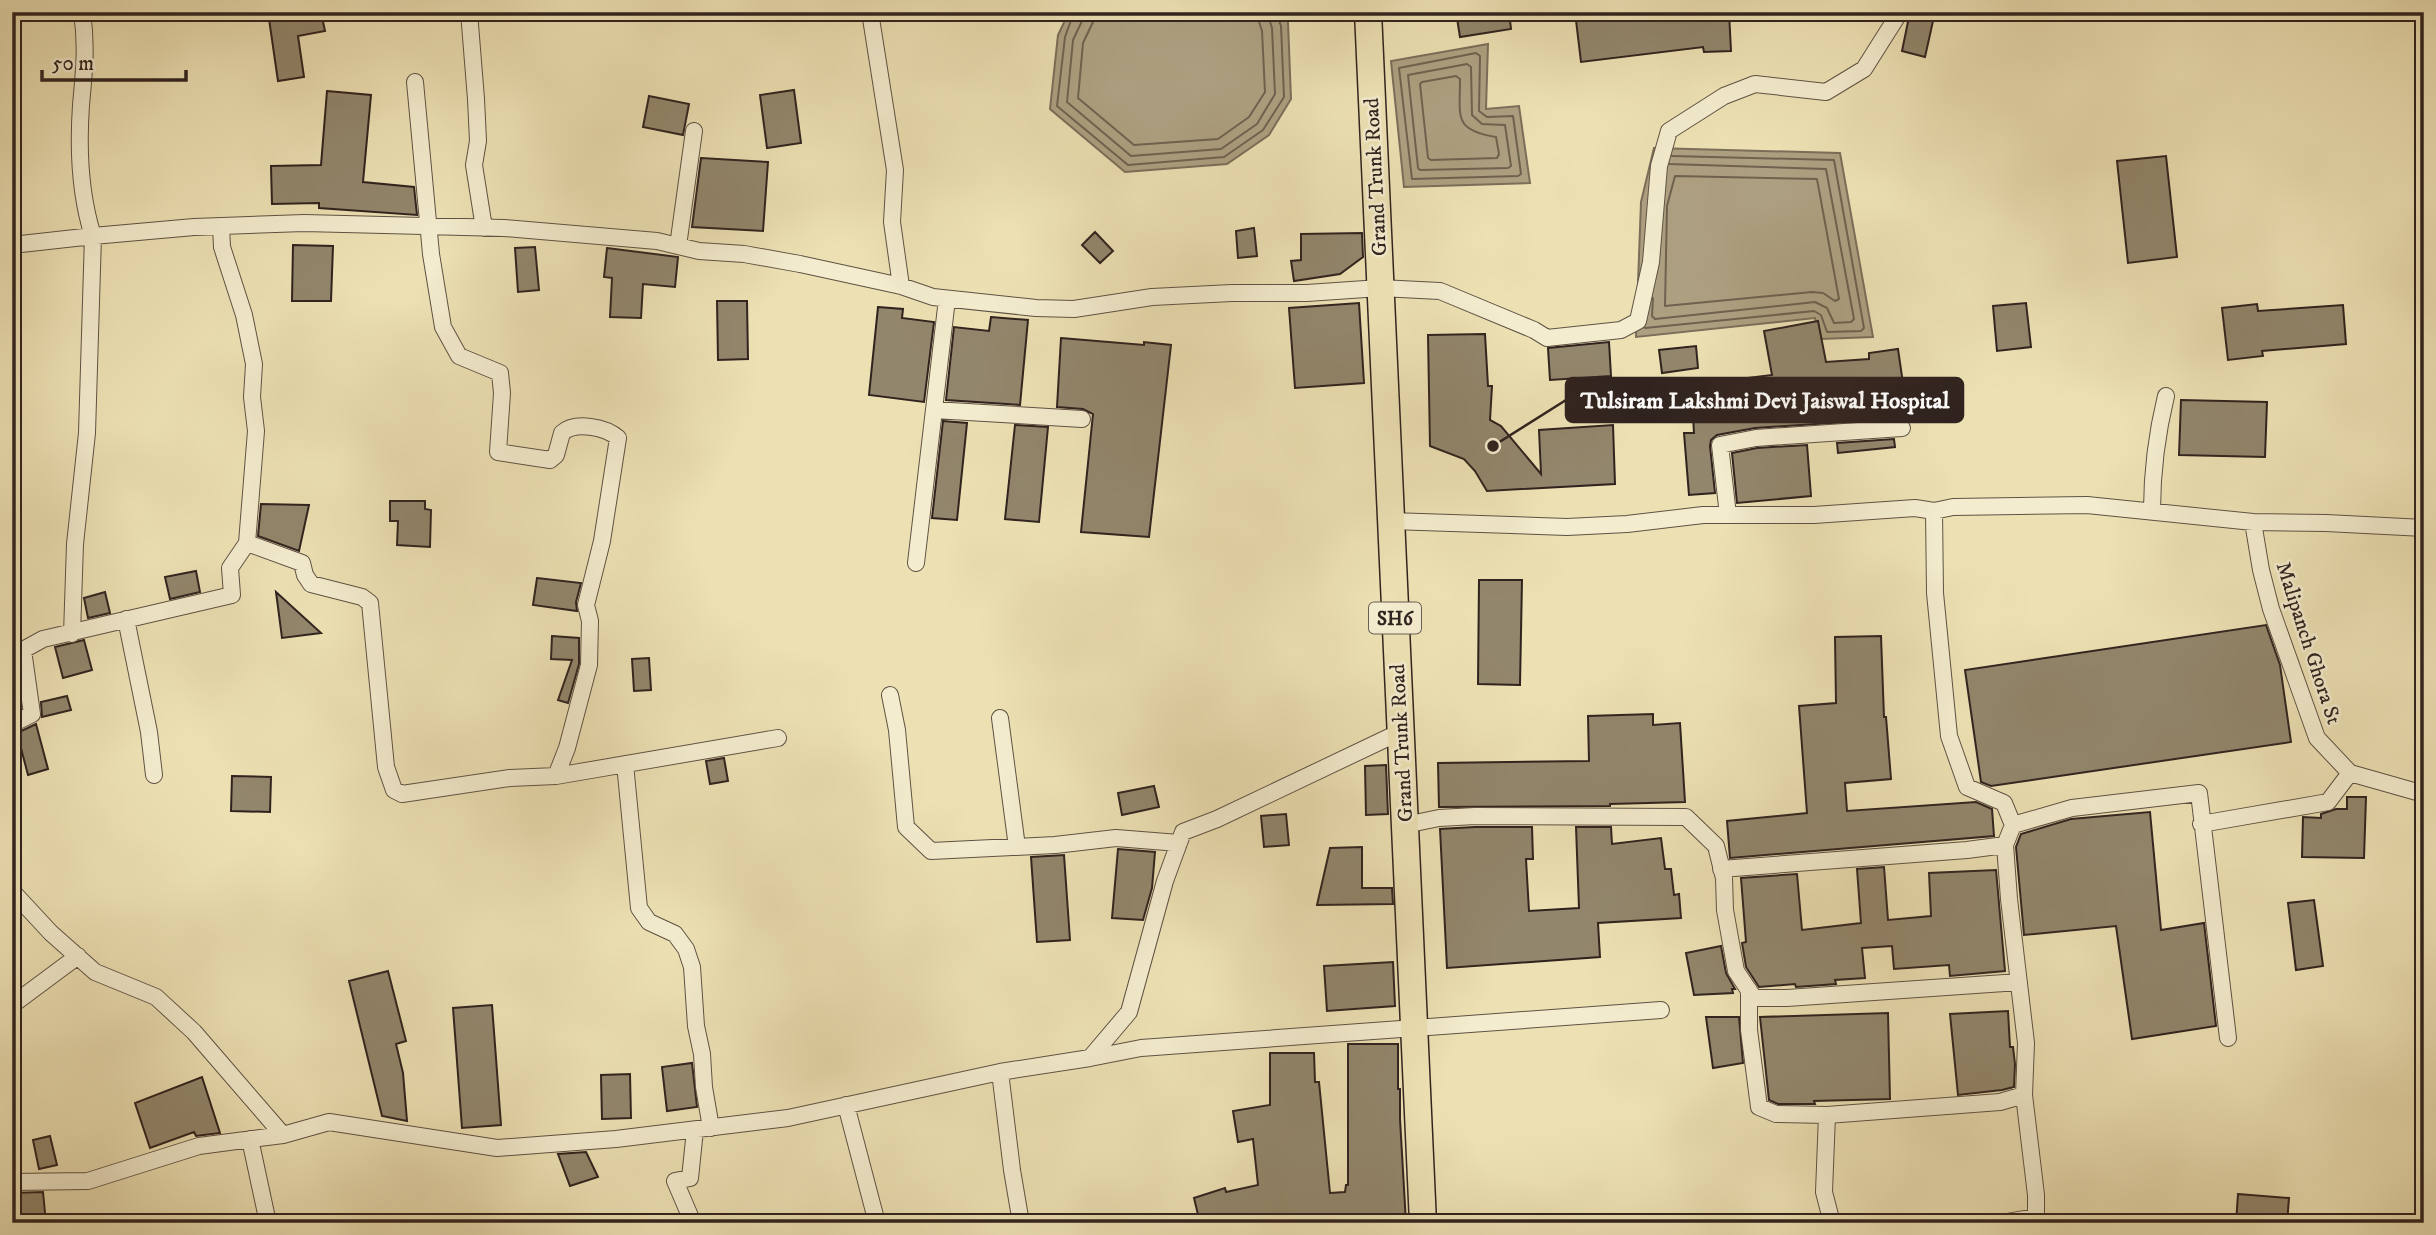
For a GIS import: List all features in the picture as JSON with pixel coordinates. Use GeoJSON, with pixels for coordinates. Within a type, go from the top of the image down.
{"type":"FeatureCollection","features":[{"type":"Feature","properties":{"kind":"main road","name":"Grand Trunk Road"},"geometry":{"type":"LineString","coordinates":[[1368,12],[1423,1223]]}},
{"type":"Feature","properties":{"kind":"street"},"geometry":{"type":"LineString","coordinates":[[72,634],[75,544],[87,433],[93,236],[82,177],[81,108],[86,61],[82,12]]}},
{"type":"Feature","properties":{"kind":"street"},"geometry":{"type":"LineString","coordinates":[[469,12],[478,141],[474,165],[484,228]]}},
{"type":"Feature","properties":{"kind":"street"},"geometry":{"type":"LineString","coordinates":[[870,12],[895,170],[892,222],[901,286]]}},
{"type":"Feature","properties":{"kind":"street"},"geometry":{"type":"LineString","coordinates":[[12,246],[194,227],[304,223],[484,228],[657,241],[699,251],[744,254],[800,264],[901,286],[933,297],[1036,309],[1074,309],[1152,297],[1307,293],[1380,288],[1440,290],[1547,338],[1621,330],[1638,321],[1651,262],[1659,166],[1669,131],[1724,96],[1755,85],[1826,92],[1864,69],[1900,12]]}},
{"type":"Feature","properties":{"kind":"street"},"geometry":{"type":"LineString","coordinates":[[415,82],[429,226],[443,327],[459,356],[499,373],[502,393],[498,453],[550,460],[556,455],[562,433],[570,428],[604,430],[618,438],[602,541],[586,605],[590,621],[589,665],[567,748],[556,776]]}},
{"type":"Feature","properties":{"kind":"street"},"geometry":{"type":"LineString","coordinates":[[678,246],[694,131]]}},
{"type":"Feature","properties":{"kind":"street"},"geometry":{"type":"LineString","coordinates":[[12,724],[32,714],[23,650],[43,639],[232,595],[230,568],[247,542],[256,431],[252,397],[254,364],[244,314],[222,247],[221,227]]}},
{"type":"Feature","properties":{"kind":"street"},"geometry":{"type":"LineString","coordinates":[[916,563],[947,299]]}},
{"type":"Feature","properties":{"kind":"street"},"geometry":{"type":"LineString","coordinates":[[2152,511],[2160,424],[2166,396]]}},
{"type":"Feature","properties":{"kind":"street"},"geometry":{"type":"LineString","coordinates":[[934,410],[1082,419]]}},
{"type":"Feature","properties":{"kind":"street"},"geometry":{"type":"LineString","coordinates":[[1728,515],[1720,445],[1756,438],[1902,428]]}},
{"type":"Feature","properties":{"kind":"street"},"geometry":{"type":"LineString","coordinates":[[1391,521],[1567,527],[1627,524],[1703,515],[1814,515],[1915,509],[1934,511],[1953,507],[2087,505],[2253,522],[2424,528]]}},
{"type":"Feature","properties":{"kind":"street"},"geometry":{"type":"LineString","coordinates":[[1934,511],[1935,593],[1949,736],[1967,787],[2004,803],[2013,825],[2005,845],[2026,1042],[2024,1095],[2036,1195],[2036,1217],[2001,1223]]}},
{"type":"Feature","properties":{"kind":"street","name":"Malipanch Ghora St"},"geometry":{"type":"LineString","coordinates":[[2253,522],[2261,570],[2272,609],[2317,738],[2350,772],[2424,794]]}},
{"type":"Feature","properties":{"kind":"street"},"geometry":{"type":"LineString","coordinates":[[247,542],[302,563],[311,584],[362,597],[370,603],[386,767],[394,790],[402,794],[510,778],[556,776],[778,738]]}},
{"type":"Feature","properties":{"kind":"street"},"geometry":{"type":"LineString","coordinates":[[126,619],[149,732],[154,775]]}},
{"type":"Feature","properties":{"kind":"street"},"geometry":{"type":"LineString","coordinates":[[890,695],[897,730],[906,827],[931,850],[1055,845],[1116,838],[1179,843]]}},
{"type":"Feature","properties":{"kind":"street"},"geometry":{"type":"LineString","coordinates":[[1000,718],[1017,847]]}},
{"type":"Feature","properties":{"kind":"street"},"geometry":{"type":"LineString","coordinates":[[1090,1058],[1129,1013],[1165,881],[1183,832],[1253,803],[1400,732]]}},
{"type":"Feature","properties":{"kind":"street"},"geometry":{"type":"LineString","coordinates":[[625,764],[639,908],[649,922],[675,934],[686,949],[692,967],[696,1026],[702,1054],[703,1129],[690,1178],[675,1181],[692,1223]]}},
{"type":"Feature","properties":{"kind":"street"},"geometry":{"type":"LineString","coordinates":[[2201,824],[2328,803],[2350,772]]}},
{"type":"Feature","properties":{"kind":"street"},"geometry":{"type":"LineString","coordinates":[[2013,825],[2072,808],[2199,793],[2228,1038]]}},
{"type":"Feature","properties":{"kind":"street"},"geometry":{"type":"LineString","coordinates":[[1405,825],[1439,818],[1475,816],[1686,817],[1716,845],[1736,971],[1754,998],[2019,982]]}},
{"type":"Feature","properties":{"kind":"street"},"geometry":{"type":"LineString","coordinates":[[1721,869],[2005,845]]}},
{"type":"Feature","properties":{"kind":"street"},"geometry":{"type":"LineString","coordinates":[[12,891],[51,933],[95,972],[156,998],[201,1039],[283,1135]]}},
{"type":"Feature","properties":{"kind":"street"},"geometry":{"type":"LineString","coordinates":[[12,1005],[78,956]]}},
{"type":"Feature","properties":{"kind":"street"},"geometry":{"type":"LineString","coordinates":[[1749,990],[1749,1030],[1759,1107],[1776,1114],[1827,1115],[2000,1102],[2024,1095]]}},
{"type":"Feature","properties":{"kind":"street"},"geometry":{"type":"LineString","coordinates":[[12,1182],[88,1181],[199,1146],[283,1135],[329,1122],[497,1149],[616,1139],[788,1118],[1000,1072],[1141,1048],[1661,1010]]}},
{"type":"Feature","properties":{"kind":"street"},"geometry":{"type":"LineString","coordinates":[[1000,1072],[1021,1223]]}},
{"type":"Feature","properties":{"kind":"street"},"geometry":{"type":"LineString","coordinates":[[846,1105],[877,1223]]}},
{"type":"Feature","properties":{"kind":"street"},"geometry":{"type":"LineString","coordinates":[[1827,1115],[1824,1192],[1832,1223]]}},
{"type":"Feature","properties":{"kind":"street"},"geometry":{"type":"LineString","coordinates":[[250,1139],[268,1223]]}},
{"type":"Feature","properties":{"kind":"water"},"geometry":{"type":"Polygon","coordinates":[[[1069,12],[1281,12],[1288,22],[1291,99],[1269,135],[1227,164],[1125,172],[1050,109],[1058,35],[1069,12]]]}},
{"type":"Feature","properties":{"kind":"water"},"geometry":{"type":"Polygon","coordinates":[[[1488,44],[1486,109],[1519,106],[1530,183],[1404,187],[1391,61],[1488,44]]]}},
{"type":"Feature","properties":{"kind":"water"},"geometry":{"type":"Polygon","coordinates":[[[1654,148],[1840,153],[1873,337],[1820,339],[1815,318],[1636,337],[1641,202],[1654,148]]]}},
{"type":"Feature","properties":{"kind":"building"},"geometry":{"type":"Polygon","coordinates":[[[268,12],[321,12],[325,31],[298,36],[304,77],[278,81],[268,12]]]}},
{"type":"Feature","properties":{"kind":"building"},"geometry":{"type":"Polygon","coordinates":[[[1456,12],[1509,12],[1511,29],[1460,37],[1456,12]]]}},
{"type":"Feature","properties":{"kind":"building"},"geometry":{"type":"Polygon","coordinates":[[[1575,12],[1729,12],[1731,51],[1704,52],[1703,47],[1581,62],[1575,12]]]}},
{"type":"Feature","properties":{"kind":"building"},"geometry":{"type":"Polygon","coordinates":[[[1910,12],[1935,12],[1925,57],[1902,51],[1910,12]]]}},
{"type":"Feature","properties":{"kind":"building"},"geometry":{"type":"Polygon","coordinates":[[[794,90],[801,143],[767,148],[760,95],[794,90]]]}},
{"type":"Feature","properties":{"kind":"building"},"geometry":{"type":"Polygon","coordinates":[[[327,91],[371,95],[363,182],[414,187],[417,215],[319,208],[319,203],[272,204],[271,166],[321,165],[327,91]]]}},
{"type":"Feature","properties":{"kind":"building"},"geometry":{"type":"Polygon","coordinates":[[[649,96],[689,104],[683,135],[643,127],[649,96]]]}},
{"type":"Feature","properties":{"kind":"building"},"geometry":{"type":"Polygon","coordinates":[[[2166,156],[2177,257],[2128,263],[2117,161],[2166,156]]]}},
{"type":"Feature","properties":{"kind":"building"},"geometry":{"type":"Polygon","coordinates":[[[701,158],[768,162],[763,231],[692,227],[701,158]]]}},
{"type":"Feature","properties":{"kind":"building"},"geometry":{"type":"Polygon","coordinates":[[[1254,228],[1257,256],[1238,258],[1236,231],[1254,228]]]}},
{"type":"Feature","properties":{"kind":"building"},"geometry":{"type":"Polygon","coordinates":[[[1095,232],[1113,251],[1100,263],[1082,245],[1095,232]]]}},
{"type":"Feature","properties":{"kind":"building"},"geometry":{"type":"Polygon","coordinates":[[[1362,233],[1363,257],[1340,274],[1294,281],[1291,261],[1301,260],[1301,234],[1362,233]]]}},
{"type":"Feature","properties":{"kind":"building"},"geometry":{"type":"Polygon","coordinates":[[[293,245],[333,246],[331,301],[292,301],[293,245]]]}},
{"type":"Feature","properties":{"kind":"building"},"geometry":{"type":"Polygon","coordinates":[[[535,247],[539,290],[518,292],[515,248],[535,247]]]}},
{"type":"Feature","properties":{"kind":"building"},"geometry":{"type":"Polygon","coordinates":[[[607,248],[678,257],[675,287],[643,284],[641,318],[610,317],[612,278],[604,277],[607,248]]]}},
{"type":"Feature","properties":{"kind":"building"},"geometry":{"type":"Polygon","coordinates":[[[717,301],[747,301],[748,359],[718,360],[717,301]]]}},
{"type":"Feature","properties":{"kind":"building"},"geometry":{"type":"Polygon","coordinates":[[[1359,303],[1364,383],[1295,388],[1289,308],[1359,303]]]}},
{"type":"Feature","properties":{"kind":"building"},"geometry":{"type":"Polygon","coordinates":[[[2026,303],[2031,347],[1997,351],[1993,306],[2026,303]]]}},
{"type":"Feature","properties":{"kind":"building"},"geometry":{"type":"Polygon","coordinates":[[[2257,304],[2258,311],[2343,305],[2346,344],[2262,351],[2263,356],[2228,360],[2222,308],[2257,304]]]}},
{"type":"Feature","properties":{"kind":"building"},"geometry":{"type":"Polygon","coordinates":[[[878,307],[903,309],[902,318],[934,322],[924,402],[869,395],[878,307]]]}},
{"type":"Feature","properties":{"kind":"building"},"geometry":{"type":"Polygon","coordinates":[[[991,317],[1028,320],[1020,405],[946,400],[954,327],[989,331],[991,317]]]}},
{"type":"Feature","properties":{"kind":"building"},"geometry":{"type":"Polygon","coordinates":[[[1818,321],[1826,362],[1869,359],[1869,353],[1898,349],[1908,418],[1755,428],[1717,435],[1711,440],[1710,446],[1715,493],[1689,495],[1684,433],[1694,433],[1693,416],[1726,413],[1722,381],[1772,375],[1764,331],[1818,321]]]}},
{"type":"Feature","properties":{"kind":"building"},"geometry":{"type":"Polygon","coordinates":[[[1485,334],[1488,386],[1492,386],[1490,420],[1501,426],[1541,474],[1539,430],[1613,425],[1615,484],[1487,491],[1464,459],[1430,446],[1428,335],[1485,334]]]}},
{"type":"Feature","properties":{"kind":"building"},"geometry":{"type":"Polygon","coordinates":[[[1061,338],[1171,345],[1149,537],[1081,532],[1093,414],[1083,409],[1057,407],[1061,338]]]}},
{"type":"Feature","properties":{"kind":"building"},"geometry":{"type":"Polygon","coordinates":[[[1609,342],[1611,376],[1550,380],[1548,348],[1609,342]]]}},
{"type":"Feature","properties":{"kind":"building"},"geometry":{"type":"Polygon","coordinates":[[[1696,346],[1698,368],[1662,373],[1659,350],[1696,346]]]}},
{"type":"Feature","properties":{"kind":"building"},"geometry":{"type":"Polygon","coordinates":[[[2181,400],[2267,402],[2265,457],[2179,455],[2181,400]]]}},
{"type":"Feature","properties":{"kind":"building"},"geometry":{"type":"Polygon","coordinates":[[[943,421],[967,423],[957,520],[932,518],[943,421]]]}},
{"type":"Feature","properties":{"kind":"building"},"geometry":{"type":"Polygon","coordinates":[[[1015,425],[1048,427],[1039,522],[1005,519],[1015,425]]]}},
{"type":"Feature","properties":{"kind":"building"},"geometry":{"type":"Polygon","coordinates":[[[1894,439],[1895,447],[1838,453],[1837,443],[1894,439]]]}},
{"type":"Feature","properties":{"kind":"building"},"geometry":{"type":"Polygon","coordinates":[[[1807,445],[1811,496],[1737,503],[1732,453],[1757,448],[1807,445]]]}},
{"type":"Feature","properties":{"kind":"building"},"geometry":{"type":"Polygon","coordinates":[[[390,501],[425,501],[425,509],[431,510],[430,547],[397,545],[398,521],[390,521],[390,501]]]}},
{"type":"Feature","properties":{"kind":"building"},"geometry":{"type":"Polygon","coordinates":[[[261,504],[309,505],[299,551],[258,536],[261,504]]]}},
{"type":"Feature","properties":{"kind":"building"},"geometry":{"type":"Polygon","coordinates":[[[196,571],[200,592],[170,599],[165,577],[196,571]]]}},
{"type":"Feature","properties":{"kind":"building"},"geometry":{"type":"Polygon","coordinates":[[[537,578],[581,583],[576,602],[577,611],[533,605],[537,578]]]}},
{"type":"Feature","properties":{"kind":"building"},"geometry":{"type":"Polygon","coordinates":[[[1479,580],[1522,580],[1520,685],[1478,684],[1479,580]]]}},
{"type":"Feature","properties":{"kind":"building"},"geometry":{"type":"Polygon","coordinates":[[[105,592],[110,613],[88,618],[84,598],[105,592]]]}},
{"type":"Feature","properties":{"kind":"building"},"geometry":{"type":"Polygon","coordinates":[[[276,592],[321,633],[282,638],[276,592]]]}},
{"type":"Feature","properties":{"kind":"building"},"geometry":{"type":"Polygon","coordinates":[[[2266,625],[2280,665],[2291,742],[1991,786],[1981,782],[1965,670],[2266,625]]]}},
{"type":"Feature","properties":{"kind":"building"},"geometry":{"type":"Polygon","coordinates":[[[552,636],[579,638],[579,664],[568,703],[558,700],[572,660],[551,659],[552,636]]]}},
{"type":"Feature","properties":{"kind":"building"},"geometry":{"type":"Polygon","coordinates":[[[1881,636],[1884,717],[1891,779],[1845,783],[1847,811],[1976,802],[1992,809],[1994,836],[1730,858],[1727,821],[1807,813],[1799,706],[1836,703],[1835,637],[1881,636]]]}},
{"type":"Feature","properties":{"kind":"building"},"geometry":{"type":"Polygon","coordinates":[[[84,640],[92,670],[63,678],[55,647],[84,640]]]}},
{"type":"Feature","properties":{"kind":"building"},"geometry":{"type":"Polygon","coordinates":[[[649,658],[651,690],[634,691],[632,659],[649,658]]]}},
{"type":"Feature","properties":{"kind":"building"},"geometry":{"type":"Polygon","coordinates":[[[12,662],[21,708],[13,712],[12,662]]]}},
{"type":"Feature","properties":{"kind":"building"},"geometry":{"type":"Polygon","coordinates":[[[67,696],[71,710],[42,717],[41,702],[67,696]]]}},
{"type":"Feature","properties":{"kind":"building"},"geometry":{"type":"Polygon","coordinates":[[[1653,714],[1653,725],[1680,723],[1685,802],[1610,806],[1439,807],[1438,763],[1589,761],[1588,716],[1653,714]]]}},
{"type":"Feature","properties":{"kind":"building"},"geometry":{"type":"Polygon","coordinates":[[[36,724],[48,769],[28,775],[17,733],[36,724]]]}},
{"type":"Feature","properties":{"kind":"building"},"geometry":{"type":"Polygon","coordinates":[[[724,758],[728,781],[710,784],[706,761],[724,758]]]}},
{"type":"Feature","properties":{"kind":"building"},"geometry":{"type":"Polygon","coordinates":[[[1386,765],[1388,814],[1366,815],[1365,766],[1386,765]]]}},
{"type":"Feature","properties":{"kind":"building"},"geometry":{"type":"Polygon","coordinates":[[[232,776],[271,777],[270,812],[231,811],[232,776]]]}},
{"type":"Feature","properties":{"kind":"building"},"geometry":{"type":"Polygon","coordinates":[[[1154,786],[1159,807],[1122,815],[1118,793],[1154,786]]]}},
{"type":"Feature","properties":{"kind":"building"},"geometry":{"type":"Polygon","coordinates":[[[2347,797],[2366,797],[2364,858],[2302,857],[2303,817],[2321,818],[2321,814],[2347,809],[2347,797]]]}},
{"type":"Feature","properties":{"kind":"building"},"geometry":{"type":"Polygon","coordinates":[[[2150,812],[2161,930],[2204,923],[2216,1026],[2132,1039],[2116,926],[2024,935],[2016,847],[2021,834],[2071,819],[2150,812]]]}},
{"type":"Feature","properties":{"kind":"building"},"geometry":{"type":"Polygon","coordinates":[[[1286,814],[1289,845],[1264,847],[1261,816],[1286,814]]]}},
{"type":"Feature","properties":{"kind":"building"},"geometry":{"type":"Polygon","coordinates":[[[1532,827],[1533,859],[1526,859],[1529,911],[1579,908],[1576,827],[1611,827],[1612,844],[1661,838],[1665,869],[1671,869],[1674,895],[1679,894],[1681,918],[1598,923],[1600,957],[1447,968],[1440,829],[1532,827]]]}},
{"type":"Feature","properties":{"kind":"building"},"geometry":{"type":"Polygon","coordinates":[[[1362,847],[1362,888],[1392,888],[1393,904],[1317,905],[1330,848],[1362,847]]]}},
{"type":"Feature","properties":{"kind":"building"},"geometry":{"type":"Polygon","coordinates":[[[1118,849],[1155,852],[1152,888],[1143,920],[1112,918],[1118,849]]]}},
{"type":"Feature","properties":{"kind":"building"},"geometry":{"type":"Polygon","coordinates":[[[1064,855],[1070,940],[1037,942],[1031,857],[1064,855]]]}},
{"type":"Feature","properties":{"kind":"building"},"geometry":{"type":"Polygon","coordinates":[[[1884,867],[1888,920],[1931,916],[1929,873],[1996,870],[2005,971],[1950,976],[1949,965],[1894,969],[1892,946],[1862,948],[1865,978],[1835,980],[1836,984],[1759,987],[1746,967],[1742,943],[1746,942],[1741,878],[1797,874],[1802,930],[1861,923],[1857,869],[1884,867]]]}},
{"type":"Feature","properties":{"kind":"building"},"geometry":{"type":"Polygon","coordinates":[[[2314,900],[2323,966],[2296,970],[2288,903],[2314,900]]]}},
{"type":"Feature","properties":{"kind":"building"},"geometry":{"type":"Polygon","coordinates":[[[1721,946],[1726,973],[1735,989],[1732,989],[1733,993],[1694,995],[1686,953],[1721,946]]]}},
{"type":"Feature","properties":{"kind":"building"},"geometry":{"type":"Polygon","coordinates":[[[1393,962],[1395,1006],[1327,1011],[1324,966],[1393,962]]]}},
{"type":"Feature","properties":{"kind":"building"},"geometry":{"type":"Polygon","coordinates":[[[388,971],[406,1041],[396,1044],[403,1073],[407,1121],[382,1116],[349,981],[388,971]]]}},
{"type":"Feature","properties":{"kind":"building"},"geometry":{"type":"Polygon","coordinates":[[[492,1005],[501,1125],[462,1128],[453,1008],[492,1005]]]}},
{"type":"Feature","properties":{"kind":"building"},"geometry":{"type":"Polygon","coordinates":[[[2008,1011],[2010,1047],[2013,1047],[2015,1064],[2014,1087],[1958,1095],[1950,1014],[2008,1011]]]}},
{"type":"Feature","properties":{"kind":"building"},"geometry":{"type":"Polygon","coordinates":[[[1888,1013],[1890,1099],[1814,1101],[1815,1104],[1778,1104],[1769,1100],[1760,1017],[1888,1013]]]}},
{"type":"Feature","properties":{"kind":"building"},"geometry":{"type":"Polygon","coordinates":[[[1706,1017],[1739,1017],[1743,1063],[1713,1068],[1706,1017]]]}},
{"type":"Feature","properties":{"kind":"building"},"geometry":{"type":"Polygon","coordinates":[[[1348,1044],[1398,1044],[1406,1223],[1239,1223],[1239,1219],[1221,1223],[1200,1223],[1194,1198],[1225,1188],[1226,1192],[1258,1185],[1253,1139],[1238,1142],[1233,1111],[1270,1105],[1270,1053],[1314,1053],[1315,1082],[1319,1082],[1330,1193],[1345,1192],[1348,1185],[1348,1044]]]}},
{"type":"Feature","properties":{"kind":"building"},"geometry":{"type":"Polygon","coordinates":[[[692,1063],[697,1107],[667,1111],[662,1067],[692,1063]]]}},
{"type":"Feature","properties":{"kind":"building"},"geometry":{"type":"Polygon","coordinates":[[[630,1074],[631,1118],[602,1119],[601,1075],[630,1074]]]}},
{"type":"Feature","properties":{"kind":"building"},"geometry":{"type":"Polygon","coordinates":[[[202,1077],[220,1133],[196,1136],[194,1132],[150,1148],[135,1103],[202,1077]]]}},
{"type":"Feature","properties":{"kind":"building"},"geometry":{"type":"Polygon","coordinates":[[[50,1136],[57,1165],[39,1169],[33,1140],[50,1136]]]}},
{"type":"Feature","properties":{"kind":"building"},"geometry":{"type":"Polygon","coordinates":[[[586,1152],[598,1177],[570,1186],[558,1154],[586,1152]]]}},
{"type":"Feature","properties":{"kind":"building"},"geometry":{"type":"Polygon","coordinates":[[[43,1192],[46,1223],[12,1223],[12,1193],[43,1192]]]}},
{"type":"Feature","properties":{"kind":"building"},"geometry":{"type":"Polygon","coordinates":[[[2238,1194],[2289,1198],[2287,1223],[2236,1223],[2238,1194]]]}},
{"type":"Feature","properties":{"kind":"place","name":"Tulsiram Lakshmi Devi Jaiswal Hospital"},"geometry":{"type":"Point","coordinates":[1493,446]}}]}
